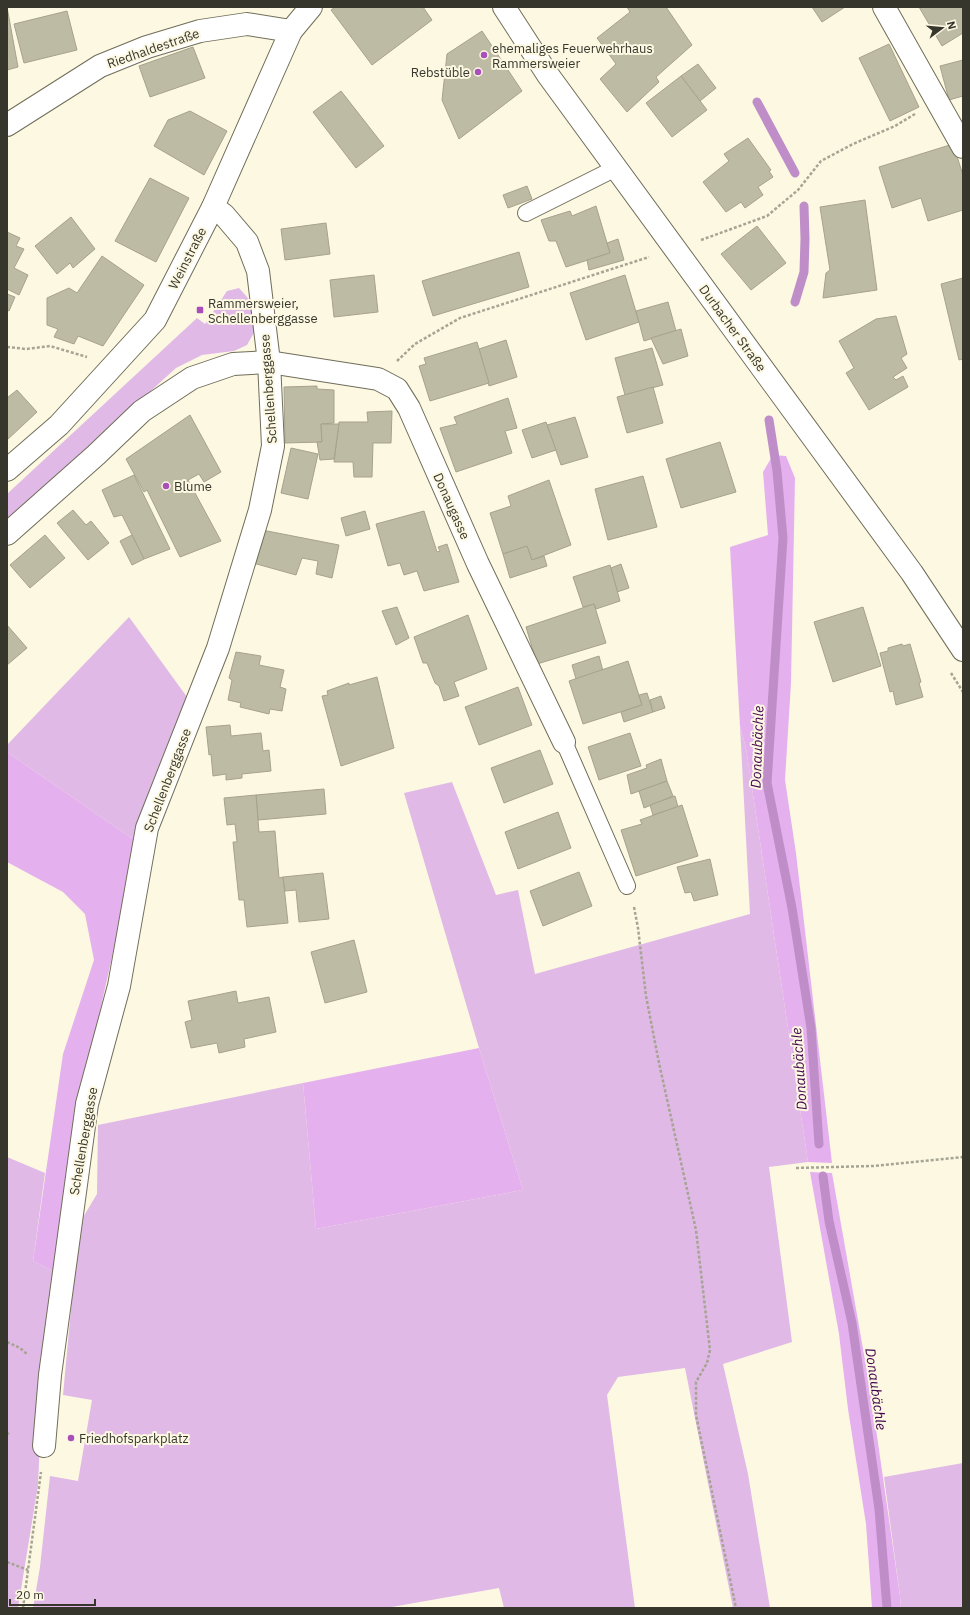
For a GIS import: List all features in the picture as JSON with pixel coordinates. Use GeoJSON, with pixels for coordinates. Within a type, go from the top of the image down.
{"type":"FeatureCollection","features":[{"type":"Feature","properties":{"kind":"street","name":"Weinstraße"},"geometry":{"type":"LineString","coordinates":[[7,470],[59,424],[156,320],[213,207],[291,31],[311,7]]}},
{"type":"Feature","properties":{"kind":"street","name":"Durbacher Straße"},"geometry":{"type":"LineString","coordinates":[[504,7],[548,76],[908,566],[963,650]]}},
{"type":"Feature","properties":{"kind":"street"},"geometry":{"type":"LineString","coordinates":[[884,7],[963,147]]}},
{"type":"Feature","properties":{"kind":"street","name":"Riedhaldestraße"},"geometry":{"type":"LineString","coordinates":[[7,124],[100,66],[147,47],[200,31],[247,24],[291,31]]}},
{"type":"Feature","properties":{"kind":"street","name":"Schellenberggasse"},"geometry":{"type":"LineString","coordinates":[[44,1446],[50,1375],[87,1104],[119,986],[147,828],[218,648],[260,510],[273,446],[269,362],[258,271],[247,242],[224,215],[213,207]]}},
{"type":"Feature","properties":{"kind":"street"},"geometry":{"type":"LineString","coordinates":[[7,534],[96,455],[142,411],[192,378],[233,364],[269,362]]}},
{"type":"Feature","properties":{"kind":"street","name":"Donaugasse"},"geometry":{"type":"LineString","coordinates":[[269,362],[378,379],[397,389],[409,408],[478,564],[564,742]]}},
{"type":"Feature","properties":{"kind":"lane"},"geometry":{"type":"LineString","coordinates":[[526,213],[616,168]]}},
{"type":"Feature","properties":{"kind":"lane"},"geometry":{"type":"LineString","coordinates":[[564,742],[627,886]]}},
{"type":"Feature","properties":{"kind":"path"},"geometry":{"type":"LineString","coordinates":[[7,347],[26,349],[50,346],[95,359],[108,372]]}},
{"type":"Feature","properties":{"kind":"path"},"geometry":{"type":"LineString","coordinates":[[627,886],[633,902],[638,928],[646,996],[677,1147],[696,1230],[710,1350],[707,1363],[696,1382],[696,1415],[736,1608]]}},
{"type":"Feature","properties":{"kind":"path"},"geometry":{"type":"LineString","coordinates":[[796,1168],[873,1166],[963,1157]]}},
{"type":"Feature","properties":{"kind":"path"},"geometry":{"type":"LineString","coordinates":[[23,1608],[44,1446]]}},
{"type":"Feature","properties":{"kind":"path"},"geometry":{"type":"LineString","coordinates":[[7,1562],[28,1570]]}},
{"type":"Feature","properties":{"kind":"shaded area"},"geometry":{"type":"Polygon","coordinates":[[[239,288],[247,297],[255,311],[256,329],[247,345],[234,351],[202,355],[176,368],[7,521],[7,494],[197,318],[205,324],[227,291],[239,288]]]}},
{"type":"Feature","properties":{"kind":"shaded area"},"geometry":{"type":"Polygon","coordinates":[[[773,455],[786,456],[795,478],[791,683],[785,780],[796,853],[832,1163],[808,1162],[746,748],[740,726],[730,547],[768,535],[763,472],[773,455]]]}},
{"type":"Feature","properties":{"kind":"shaded area"},"geometry":{"type":"Polygon","coordinates":[[[129,617],[187,697],[138,840],[130,837],[7,752],[7,745],[129,617]]]}},
{"type":"Feature","properties":{"kind":"shaded area"},"geometry":{"type":"Polygon","coordinates":[[[740,726],[746,748],[808,1162],[769,1167],[792,1342],[723,1364],[748,1474],[770,1608],[733,1608],[685,1368],[618,1377],[607,1395],[635,1608],[504,1608],[499,1588],[386,1608],[33,1608],[40,1567],[50,1476],[78,1481],[92,1400],[63,1395],[79,1224],[97,1194],[98,1125],[303,1083],[316,1229],[523,1190],[479,1048],[404,793],[452,782],[496,895],[518,890],[535,974],[750,914],[740,726]]]}},
{"type":"Feature","properties":{"kind":"shaded area"},"geometry":{"type":"Polygon","coordinates":[[[7,752],[130,837],[138,840],[76,1119],[55,1272],[33,1261],[63,1054],[94,960],[85,914],[63,892],[7,862],[7,752]]]}},
{"type":"Feature","properties":{"kind":"shaded area"},"geometry":{"type":"Polygon","coordinates":[[[479,1048],[523,1190],[316,1229],[303,1083],[479,1048]]]}},
{"type":"Feature","properties":{"kind":"shaded area"},"geometry":{"type":"Polygon","coordinates":[[[7,1157],[45,1173],[33,1261],[55,1272],[42,1394],[38,1485],[18,1608],[7,1608],[7,1157]]]}},
{"type":"Feature","properties":{"kind":"shaded area"},"geometry":{"type":"Polygon","coordinates":[[[810,1172],[832,1173],[871,1394],[901,1608],[872,1608],[866,1524],[848,1409],[839,1334],[810,1172]]]}},
{"type":"Feature","properties":{"kind":"shaded area"},"geometry":{"type":"Polygon","coordinates":[[[963,1463],[963,1608],[901,1608],[884,1477],[963,1463]]]}},
{"type":"Feature","properties":{"kind":"building"},"geometry":{"type":"Polygon","coordinates":[[[7,7],[18,67],[7,70],[7,7]]]}},
{"type":"Feature","properties":{"kind":"building"},"geometry":{"type":"Polygon","coordinates":[[[335,7],[423,7],[432,20],[372,65],[331,10],[335,7]]]}},
{"type":"Feature","properties":{"kind":"building"},"geometry":{"type":"Polygon","coordinates":[[[627,7],[666,7],[692,45],[656,77],[659,82],[627,112],[600,79],[616,64],[597,38],[630,12],[627,7]]]}},
{"type":"Feature","properties":{"kind":"building"},"geometry":{"type":"Polygon","coordinates":[[[812,7],[845,7],[822,22],[812,7]]]}},
{"type":"Feature","properties":{"kind":"building"},"geometry":{"type":"Polygon","coordinates":[[[919,7],[963,7],[963,33],[942,46],[919,7]]]}},
{"type":"Feature","properties":{"kind":"building"},"geometry":{"type":"Polygon","coordinates":[[[67,11],[77,50],[24,63],[14,24],[67,11]]]}},
{"type":"Feature","properties":{"kind":"building","name":"Rebstüble"},"geometry":{"type":"Polygon","coordinates":[[[482,31],[522,91],[459,139],[442,100],[447,54],[482,31]]]}},
{"type":"Feature","properties":{"kind":"building"},"geometry":{"type":"Polygon","coordinates":[[[889,44],[919,107],[890,121],[859,58],[889,44]]]}},
{"type":"Feature","properties":{"kind":"building"},"geometry":{"type":"Polygon","coordinates":[[[193,47],[205,78],[150,97],[139,66],[193,47]]]}},
{"type":"Feature","properties":{"kind":"building"},"geometry":{"type":"Polygon","coordinates":[[[963,60],[963,96],[949,100],[940,66],[963,60]]]}},
{"type":"Feature","properties":{"kind":"building"},"geometry":{"type":"Polygon","coordinates":[[[698,64],[716,88],[700,101],[681,76],[698,64]]]}},
{"type":"Feature","properties":{"kind":"building"},"geometry":{"type":"Polygon","coordinates":[[[681,76],[707,110],[672,137],[646,103],[681,76]]]}},
{"type":"Feature","properties":{"kind":"building"},"geometry":{"type":"Polygon","coordinates":[[[341,91],[384,146],[356,168],[313,112],[341,91]]]}},
{"type":"Feature","properties":{"kind":"building"},"geometry":{"type":"Polygon","coordinates":[[[190,111],[227,131],[204,175],[154,146],[168,120],[190,111]]]}},
{"type":"Feature","properties":{"kind":"building"},"geometry":{"type":"Polygon","coordinates":[[[748,138],[771,170],[769,171],[773,177],[758,187],[763,195],[745,208],[741,202],[726,212],[703,182],[729,161],[724,154],[748,138]]]}},
{"type":"Feature","properties":{"kind":"building"},"geometry":{"type":"Polygon","coordinates":[[[953,144],[963,175],[963,210],[928,221],[921,198],[892,208],[879,167],[953,144]]]}},
{"type":"Feature","properties":{"kind":"building"},"geometry":{"type":"Polygon","coordinates":[[[150,178],[189,198],[156,262],[115,241],[150,178]]]}},
{"type":"Feature","properties":{"kind":"building"},"geometry":{"type":"Polygon","coordinates":[[[527,186],[532,199],[508,208],[503,195],[527,186]]]}},
{"type":"Feature","properties":{"kind":"building"},"geometry":{"type":"Polygon","coordinates":[[[865,200],[877,290],[823,298],[826,273],[830,270],[820,207],[865,200]]]}},
{"type":"Feature","properties":{"kind":"building"},"geometry":{"type":"Polygon","coordinates":[[[596,206],[610,253],[566,267],[556,241],[549,241],[541,220],[570,211],[572,216],[596,206]]]}},
{"type":"Feature","properties":{"kind":"building"},"geometry":{"type":"Polygon","coordinates":[[[71,217],[95,249],[73,268],[70,263],[57,274],[35,246],[71,217]]]}},
{"type":"Feature","properties":{"kind":"building"},"geometry":{"type":"Polygon","coordinates":[[[326,223],[330,254],[285,260],[281,229],[326,223]]]}},
{"type":"Feature","properties":{"kind":"building"},"geometry":{"type":"Polygon","coordinates":[[[757,226],[786,263],[751,290],[721,254],[757,226]]]}},
{"type":"Feature","properties":{"kind":"building"},"geometry":{"type":"Polygon","coordinates":[[[7,232],[20,238],[16,246],[24,249],[14,268],[28,275],[19,295],[7,289],[7,232]]]}},
{"type":"Feature","properties":{"kind":"building"},"geometry":{"type":"Polygon","coordinates":[[[618,239],[624,260],[589,270],[587,260],[610,253],[607,243],[618,239]]]}},
{"type":"Feature","properties":{"kind":"building"},"geometry":{"type":"Polygon","coordinates":[[[519,252],[529,287],[433,316],[422,281],[519,252]]]}},
{"type":"Feature","properties":{"kind":"building"},"geometry":{"type":"Polygon","coordinates":[[[102,256],[144,285],[103,346],[78,336],[74,344],[54,337],[58,329],[47,325],[47,298],[69,288],[77,293],[102,256]]]}},
{"type":"Feature","properties":{"kind":"building"},"geometry":{"type":"Polygon","coordinates":[[[374,275],[378,312],[334,317],[330,280],[374,275]]]}},
{"type":"Feature","properties":{"kind":"building"},"geometry":{"type":"Polygon","coordinates":[[[625,275],[639,322],[586,340],[570,293],[625,275]]]}},
{"type":"Feature","properties":{"kind":"building"},"geometry":{"type":"Polygon","coordinates":[[[963,278],[963,359],[959,360],[941,284],[963,278]]]}},
{"type":"Feature","properties":{"kind":"building"},"geometry":{"type":"Polygon","coordinates":[[[7,294],[15,297],[9,311],[7,310],[7,294]]]}},
{"type":"Feature","properties":{"kind":"building"},"geometry":{"type":"Polygon","coordinates":[[[668,302],[676,331],[644,341],[636,311],[668,302]]]}},
{"type":"Feature","properties":{"kind":"building"},"geometry":{"type":"Polygon","coordinates":[[[896,316],[907,354],[901,358],[907,368],[893,377],[896,380],[903,376],[908,387],[869,410],[846,373],[854,368],[839,341],[876,319],[896,316]]]}},
{"type":"Feature","properties":{"kind":"building"},"geometry":{"type":"Polygon","coordinates":[[[681,329],[688,356],[663,364],[651,338],[681,329]]]}},
{"type":"Feature","properties":{"kind":"building"},"geometry":{"type":"Polygon","coordinates":[[[506,340],[517,377],[489,386],[479,349],[506,340]]]}},
{"type":"Feature","properties":{"kind":"building"},"geometry":{"type":"Polygon","coordinates":[[[477,342],[489,383],[430,401],[419,366],[426,364],[424,358],[477,342]]]}},
{"type":"Feature","properties":{"kind":"building"},"geometry":{"type":"Polygon","coordinates":[[[652,348],[663,385],[625,395],[615,358],[652,348]]]}},
{"type":"Feature","properties":{"kind":"building"},"geometry":{"type":"Polygon","coordinates":[[[317,386],[317,389],[334,390],[334,423],[321,424],[322,442],[285,443],[284,387],[317,386]]]}},
{"type":"Feature","properties":{"kind":"building"},"geometry":{"type":"Polygon","coordinates":[[[653,387],[663,423],[627,433],[617,397],[653,387]]]}},
{"type":"Feature","properties":{"kind":"building"},"geometry":{"type":"Polygon","coordinates":[[[17,390],[37,412],[7,440],[7,398],[17,390]]]}},
{"type":"Feature","properties":{"kind":"building"},"geometry":{"type":"Polygon","coordinates":[[[508,398],[517,428],[505,431],[512,453],[456,472],[440,428],[457,424],[454,417],[508,398]]]}},
{"type":"Feature","properties":{"kind":"building"},"geometry":{"type":"Polygon","coordinates":[[[392,411],[391,443],[373,443],[372,477],[354,477],[353,462],[334,462],[339,422],[368,422],[367,412],[392,411]]]}},
{"type":"Feature","properties":{"kind":"building","name":"Blume"},"geometry":{"type":"Polygon","coordinates":[[[190,415],[221,472],[204,482],[199,474],[188,480],[221,541],[180,557],[147,490],[144,492],[126,459],[190,415]]]}},
{"type":"Feature","properties":{"kind":"building"},"geometry":{"type":"Polygon","coordinates":[[[575,417],[588,457],[561,465],[547,425],[575,417]]]}},
{"type":"Feature","properties":{"kind":"building"},"geometry":{"type":"Polygon","coordinates":[[[546,422],[556,450],[532,458],[522,430],[546,422]]]}},
{"type":"Feature","properties":{"kind":"building"},"geometry":{"type":"Polygon","coordinates":[[[321,424],[339,424],[334,459],[320,460],[317,442],[322,442],[321,424]]]}},
{"type":"Feature","properties":{"kind":"building"},"geometry":{"type":"Polygon","coordinates":[[[720,442],[736,492],[681,508],[666,459],[720,442]]]}},
{"type":"Feature","properties":{"kind":"building"},"geometry":{"type":"Polygon","coordinates":[[[291,448],[318,454],[308,499],[281,493],[291,448]]]}},
{"type":"Feature","properties":{"kind":"building"},"geometry":{"type":"Polygon","coordinates":[[[134,475],[170,549],[144,559],[122,515],[114,517],[102,490],[134,475]]]}},
{"type":"Feature","properties":{"kind":"building"},"geometry":{"type":"Polygon","coordinates":[[[643,476],[657,527],[608,540],[595,489],[643,476]]]}},
{"type":"Feature","properties":{"kind":"building"},"geometry":{"type":"Polygon","coordinates":[[[549,480],[571,545],[532,560],[527,546],[503,554],[490,513],[511,506],[508,496],[549,480]]]}},
{"type":"Feature","properties":{"kind":"building"},"geometry":{"type":"Polygon","coordinates":[[[73,510],[86,525],[91,521],[109,543],[88,560],[57,523],[73,510]]]}},
{"type":"Feature","properties":{"kind":"building"},"geometry":{"type":"Polygon","coordinates":[[[365,511],[370,529],[346,536],[341,518],[365,511]]]}},
{"type":"Feature","properties":{"kind":"building"},"geometry":{"type":"Polygon","coordinates":[[[424,511],[437,552],[440,551],[438,547],[447,544],[459,582],[424,591],[417,571],[404,575],[400,563],[388,566],[376,524],[424,511]]]}},
{"type":"Feature","properties":{"kind":"building"},"geometry":{"type":"Polygon","coordinates":[[[262,530],[339,545],[332,578],[316,574],[318,561],[302,558],[296,575],[253,563],[262,530]]]}},
{"type":"Feature","properties":{"kind":"building"},"geometry":{"type":"Polygon","coordinates":[[[45,535],[65,558],[30,588],[10,565],[45,535]]]}},
{"type":"Feature","properties":{"kind":"building"},"geometry":{"type":"Polygon","coordinates":[[[132,535],[144,559],[132,565],[120,541],[132,535]]]}},
{"type":"Feature","properties":{"kind":"building"},"geometry":{"type":"Polygon","coordinates":[[[527,546],[532,560],[544,556],[547,566],[510,578],[503,554],[527,546]]]}},
{"type":"Feature","properties":{"kind":"building"},"geometry":{"type":"Polygon","coordinates":[[[621,564],[629,588],[617,592],[611,568],[621,564]]]}},
{"type":"Feature","properties":{"kind":"building"},"geometry":{"type":"Polygon","coordinates":[[[610,565],[620,601],[596,609],[594,604],[583,607],[573,577],[610,565]]]}},
{"type":"Feature","properties":{"kind":"building"},"geometry":{"type":"Polygon","coordinates":[[[594,604],[606,643],[537,664],[526,627],[594,604]]]}},
{"type":"Feature","properties":{"kind":"building"},"geometry":{"type":"Polygon","coordinates":[[[397,607],[409,638],[396,645],[382,611],[397,607]]]}},
{"type":"Feature","properties":{"kind":"building"},"geometry":{"type":"Polygon","coordinates":[[[863,607],[881,666],[833,682],[814,622],[863,607]]]}},
{"type":"Feature","properties":{"kind":"building"},"geometry":{"type":"Polygon","coordinates":[[[468,615],[487,669],[454,682],[459,696],[444,701],[439,686],[435,683],[427,663],[423,663],[414,637],[468,615]]]}},
{"type":"Feature","properties":{"kind":"building"},"geometry":{"type":"Polygon","coordinates":[[[7,625],[27,648],[7,665],[7,625]]]}},
{"type":"Feature","properties":{"kind":"building"},"geometry":{"type":"Polygon","coordinates":[[[902,644],[903,646],[910,644],[921,682],[919,683],[923,697],[896,705],[893,691],[890,692],[880,653],[888,651],[888,648],[902,644]]]}},
{"type":"Feature","properties":{"kind":"building"},"geometry":{"type":"Polygon","coordinates":[[[236,652],[261,656],[259,665],[284,670],[280,687],[286,689],[282,711],[270,709],[269,714],[240,707],[241,703],[228,700],[232,680],[229,678],[236,652]]]}},
{"type":"Feature","properties":{"kind":"building"},"geometry":{"type":"Polygon","coordinates":[[[599,656],[603,671],[576,679],[572,665],[599,656]]]}},
{"type":"Feature","properties":{"kind":"building"},"geometry":{"type":"Polygon","coordinates":[[[628,661],[642,705],[583,724],[569,681],[628,661]]]}},
{"type":"Feature","properties":{"kind":"building"},"geometry":{"type":"Polygon","coordinates":[[[377,677],[394,748],[341,766],[322,696],[328,695],[327,691],[349,683],[349,685],[377,677]]]}},
{"type":"Feature","properties":{"kind":"building"},"geometry":{"type":"Polygon","coordinates":[[[518,687],[532,725],[479,745],[465,707],[518,687]]]}},
{"type":"Feature","properties":{"kind":"building"},"geometry":{"type":"Polygon","coordinates":[[[647,693],[653,712],[624,722],[621,712],[642,705],[639,695],[647,693]]]}},
{"type":"Feature","properties":{"kind":"building"},"geometry":{"type":"Polygon","coordinates":[[[661,696],[665,708],[653,712],[650,700],[661,696]]]}},
{"type":"Feature","properties":{"kind":"building"},"geometry":{"type":"Polygon","coordinates":[[[230,725],[231,736],[261,733],[263,751],[269,750],[271,771],[242,774],[242,778],[226,780],[226,774],[213,776],[206,727],[230,725]]]}},
{"type":"Feature","properties":{"kind":"building"},"geometry":{"type":"Polygon","coordinates":[[[630,733],[641,766],[599,780],[588,747],[630,733]]]}},
{"type":"Feature","properties":{"kind":"building"},"geometry":{"type":"Polygon","coordinates":[[[540,750],[553,784],[504,803],[491,768],[540,750]]]}},
{"type":"Feature","properties":{"kind":"building"},"geometry":{"type":"Polygon","coordinates":[[[661,759],[667,781],[631,794],[627,775],[647,768],[646,765],[661,759]]]}},
{"type":"Feature","properties":{"kind":"building"},"geometry":{"type":"Polygon","coordinates":[[[667,781],[673,796],[644,808],[639,791],[667,781]]]}},
{"type":"Feature","properties":{"kind":"building"},"geometry":{"type":"Polygon","coordinates":[[[324,789],[326,814],[258,820],[256,795],[324,789]]]}},
{"type":"Feature","properties":{"kind":"building"},"geometry":{"type":"Polygon","coordinates":[[[256,795],[259,832],[275,831],[279,878],[283,877],[288,923],[247,927],[244,900],[239,900],[233,842],[237,842],[235,824],[227,825],[224,798],[256,795]]]}},
{"type":"Feature","properties":{"kind":"building"},"geometry":{"type":"Polygon","coordinates":[[[675,796],[678,807],[653,815],[650,805],[675,796]]]}},
{"type":"Feature","properties":{"kind":"building"},"geometry":{"type":"Polygon","coordinates":[[[682,805],[698,856],[636,876],[621,830],[642,824],[640,820],[682,805]]]}},
{"type":"Feature","properties":{"kind":"building"},"geometry":{"type":"Polygon","coordinates":[[[558,812],[571,848],[518,869],[505,832],[558,812]]]}},
{"type":"Feature","properties":{"kind":"building"},"geometry":{"type":"Polygon","coordinates":[[[710,859],[718,895],[694,901],[691,892],[685,893],[677,867],[710,859]]]}},
{"type":"Feature","properties":{"kind":"building"},"geometry":{"type":"Polygon","coordinates":[[[579,872],[592,906],[543,926],[530,891],[579,872]]]}},
{"type":"Feature","properties":{"kind":"building"},"geometry":{"type":"Polygon","coordinates":[[[323,873],[329,919],[299,922],[296,890],[285,891],[283,877],[323,873]]]}},
{"type":"Feature","properties":{"kind":"building"},"geometry":{"type":"Polygon","coordinates":[[[354,940],[367,992],[325,1003],[311,952],[354,940]]]}},
{"type":"Feature","properties":{"kind":"building"},"geometry":{"type":"Polygon","coordinates":[[[236,991],[238,1003],[269,997],[276,1032],[244,1039],[245,1047],[219,1053],[217,1043],[191,1048],[185,1022],[192,1020],[188,1001],[236,991]]]}},
{"type":"Feature","properties":{"kind":"waterway","name":"Donaubächle"},"geometry":{"type":"LineString","coordinates":[[757,102],[795,173]]}},
{"type":"Feature","properties":{"kind":"waterway","name":"Donaubächle"},"geometry":{"type":"LineString","coordinates":[[795,302],[804,272],[804,206]]}},
{"type":"Feature","properties":{"kind":"waterway","name":"Donaubächle"},"geometry":{"type":"LineString","coordinates":[[769,420],[777,471],[783,538],[767,783],[792,908],[811,1028],[819,1144]]}},
{"type":"Feature","properties":{"kind":"waterway","name":"Donaubächle"},"geometry":{"type":"LineString","coordinates":[[823,1176],[829,1221],[852,1323],[879,1509],[887,1608]]}},
{"type":"Feature","properties":{"kind":"place","name":"ehemaliges Feuerwehrhaus Rammersweier"},"geometry":{"type":"Point","coordinates":[484,55]}},
{"type":"Feature","properties":{"kind":"place","name":"Rebstüble"},"geometry":{"type":"Point","coordinates":[478,72]}},
{"type":"Feature","properties":{"kind":"place","name":"Rammersweier, Schellenberggasse"},"geometry":{"type":"Point","coordinates":[200,310]}},
{"type":"Feature","properties":{"kind":"place","name":"Blume"},"geometry":{"type":"Point","coordinates":[166,486]}},
{"type":"Feature","properties":{"kind":"place","name":"Friedhofsparkplatz"},"geometry":{"type":"Point","coordinates":[71,1438]}}]}
